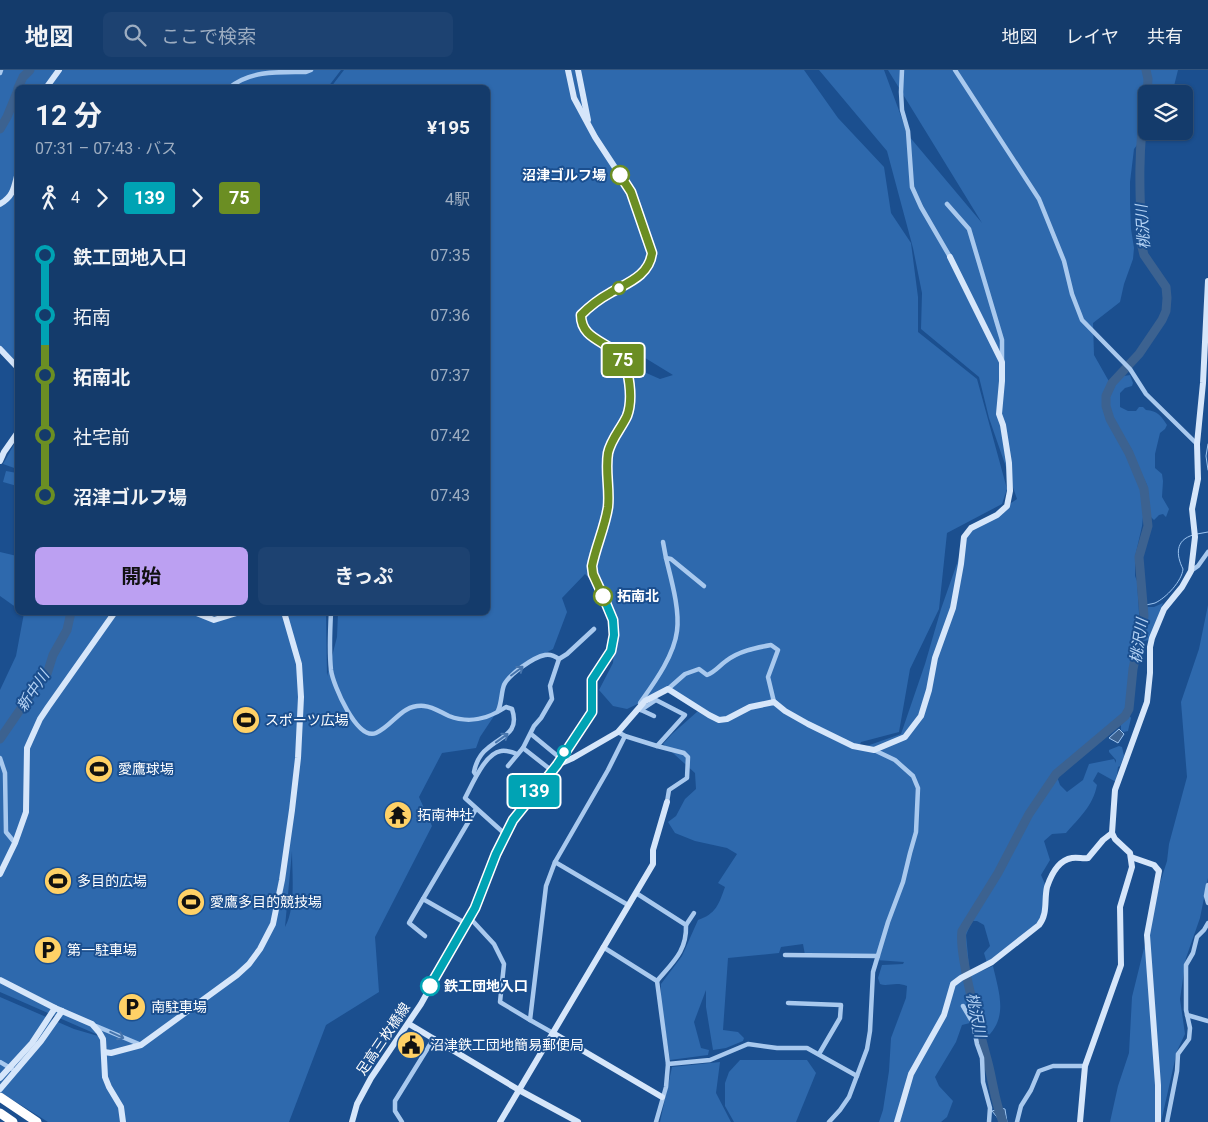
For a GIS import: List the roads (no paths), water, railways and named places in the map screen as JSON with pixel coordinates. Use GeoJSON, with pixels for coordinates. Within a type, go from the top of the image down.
{"type":"FeatureCollection","features":[{"type":"Feature","properties":{"kind":"highway"},"geometry":{"type":"LineString","coordinates":[[0,1097],[37,1122]]}},
{"type":"Feature","properties":{"kind":"highway"},"geometry":{"type":"LineString","coordinates":[[0,1113],[13,1122]]}},
{"type":"Feature","properties":{"kind":"street"},"geometry":{"type":"LineString","coordinates":[[0,74],[2,70]]}},
{"type":"Feature","properties":{"kind":"street"},"geometry":{"type":"LineString","coordinates":[[48,85],[59,70]]}},
{"type":"Feature","properties":{"kind":"street"},"geometry":{"type":"LineString","coordinates":[[234,85],[248,77],[267,72],[306,72],[311,70]]}},
{"type":"Feature","properties":{"kind":"street"},"geometry":{"type":"LineString","coordinates":[[557,765],[592,712],[592,680],[608,656],[612,643],[613,620],[593,574],[592,566],[608,507],[608,453],[613,439],[627,415],[630,395],[627,368],[622,358],[616,351],[584,330],[581,315],[590,306],[641,275],[651,260],[652,253],[631,192],[602,150],[574,98],[568,70]]}},
{"type":"Feature","properties":{"kind":"street"},"geometry":{"type":"LineString","coordinates":[[578,70],[589,127]]}},
{"type":"Feature","properties":{"kind":"street"},"geometry":{"type":"LineString","coordinates":[[902,70],[902,110],[908,135],[912,187],[921,207],[950,257],[1002,362]]}},
{"type":"Feature","properties":{"kind":"street"},"geometry":{"type":"LineString","coordinates":[[955,70],[1039,199],[1064,261],[1072,294],[1082,320],[1124,362],[1146,394],[1197,444]]}},
{"type":"Feature","properties":{"kind":"street"},"geometry":{"type":"LineString","coordinates":[[0,204],[8,200],[15,183]]}},
{"type":"Feature","properties":{"kind":"street"},"geometry":{"type":"LineString","coordinates":[[874,750],[905,737],[921,716],[929,690],[935,658],[953,608],[964,537],[971,528],[997,515],[1007,506],[1010,491],[1003,425],[999,414],[1002,381],[1002,340],[969,229],[947,204]]}},
{"type":"Feature","properties":{"kind":"street"},"geometry":{"type":"LineString","coordinates":[[1080,1122],[1085,1066],[1121,966],[1120,913],[1131,873],[1130,852],[1112,834],[1115,790],[1147,702],[1152,638],[1164,609],[1182,587],[1191,571],[1195,535],[1192,509],[1198,479],[1197,444],[1203,383],[1208,282]]}},
{"type":"Feature","properties":{"kind":"street"},"geometry":{"type":"LineString","coordinates":[[0,349],[15,365]]}},
{"type":"Feature","properties":{"kind":"street"},"geometry":{"type":"LineString","coordinates":[[0,461],[15,436]]}},
{"type":"Feature","properties":{"kind":"street"},"geometry":{"type":"LineString","coordinates":[[639,709],[674,646],[677,631],[672,587],[663,542]]}},
{"type":"Feature","properties":{"kind":"street"},"geometry":{"type":"LineString","coordinates":[[1191,571],[1198,566],[1208,552]]}},
{"type":"Feature","properties":{"kind":"street"},"geometry":{"type":"LineString","coordinates":[[666,558],[671,559],[704,586]]}},
{"type":"Feature","properties":{"kind":"street"},"geometry":{"type":"LineString","coordinates":[[0,874],[15,843],[26,812],[27,748],[40,719],[113,615]]}},
{"type":"Feature","properties":{"kind":"street"},"geometry":{"type":"LineString","coordinates":[[202,615],[214,620],[230,615]]}},
{"type":"Feature","properties":{"kind":"street"},"geometry":{"type":"LineString","coordinates":[[104,1052],[118,1052],[141,1045],[190,1010],[248,964],[260,949],[273,924],[281,888],[292,810],[298,758],[301,697],[299,664],[285,615]]}},
{"type":"Feature","properties":{"kind":"street"},"geometry":{"type":"LineString","coordinates":[[332,615],[331,671],[341,699],[363,732],[376,733],[398,714],[414,707],[430,707],[461,719],[478,720],[506,707],[512,709],[514,716],[512,729],[506,737],[488,747],[480,756],[474,772],[476,774]]}},
{"type":"Feature","properties":{"kind":"street"},"geometry":{"type":"LineString","coordinates":[[508,766],[523,748],[534,726],[552,699],[550,686],[559,659],[594,629]]}},
{"type":"Feature","properties":{"kind":"street"},"geometry":{"type":"LineString","coordinates":[[557,765],[618,732],[645,700],[668,689],[686,674],[699,669],[707,675],[715,671],[725,661],[741,652],[771,645],[778,650],[768,676],[774,702],[808,724],[853,746],[874,750],[895,760],[913,776],[918,788],[916,832],[903,882],[888,922],[873,972],[870,1031],[867,1049],[849,1097],[829,1122]]}},
{"type":"Feature","properties":{"kind":"street"},"geometry":{"type":"LineString","coordinates":[[498,712],[502,704],[504,685],[511,675],[527,663],[545,655],[555,656],[559,659]]}},
{"type":"Feature","properties":{"kind":"street"},"geometry":{"type":"LineString","coordinates":[[668,689],[719,720],[727,719],[750,707],[774,702]]}},
{"type":"Feature","properties":{"kind":"street"},"geometry":{"type":"LineString","coordinates":[[639,709],[656,700],[685,716],[657,746]]}},
{"type":"Feature","properties":{"kind":"street"},"geometry":{"type":"LineString","coordinates":[[639,709],[654,716]]}},
{"type":"Feature","properties":{"kind":"street"},"geometry":{"type":"LineString","coordinates":[[500,1122],[653,864],[653,850],[669,790],[687,778],[688,757],[684,753],[625,736],[618,732]]}},
{"type":"Feature","properties":{"kind":"street"},"geometry":{"type":"LineString","coordinates":[[531,734],[560,758]]}},
{"type":"Feature","properties":{"kind":"street"},"geometry":{"type":"LineString","coordinates":[[530,1020],[546,886],[555,862],[608,770],[625,736]]}},
{"type":"Feature","properties":{"kind":"street"},"geometry":{"type":"LineString","coordinates":[[523,748],[552,770]]}},
{"type":"Feature","properties":{"kind":"street"},"geometry":{"type":"LineString","coordinates":[[506,834],[476,810],[465,798],[476,774],[496,752],[503,750],[517,754]]}},
{"type":"Feature","properties":{"kind":"street"},"geometry":{"type":"LineString","coordinates":[[0,758],[6,773],[6,832],[15,843]]}},
{"type":"Feature","properties":{"kind":"street","name":"足高三枚橋線"},"geometry":{"type":"LineString","coordinates":[[352,1122],[357,1104],[371,1078],[409,1024],[475,908],[506,834],[520,811],[557,765]]}},
{"type":"Feature","properties":{"kind":"street"},"geometry":{"type":"LineString","coordinates":[[426,936],[410,922],[476,810]]}},
{"type":"Feature","properties":{"kind":"street"},"geometry":{"type":"LineString","coordinates":[[897,1122],[911,1074],[944,1015],[953,984],[992,962],[1043,920],[1047,887],[1060,864],[1071,858],[1088,858],[1112,834]]}},
{"type":"Feature","properties":{"kind":"street"},"geometry":{"type":"LineString","coordinates":[[1131,857],[1154,865],[1159,872],[1146,935],[1158,1085],[1158,1122]]}},
{"type":"Feature","properties":{"kind":"street"},"geometry":{"type":"LineString","coordinates":[[555,862],[628,905]]}},
{"type":"Feature","properties":{"kind":"street"},"geometry":{"type":"LineString","coordinates":[[1208,885],[1206,896],[1208,903]]}},
{"type":"Feature","properties":{"kind":"street"},"geometry":{"type":"LineString","coordinates":[[636,893],[686,925]]}},
{"type":"Feature","properties":{"kind":"street"},"geometry":{"type":"LineString","coordinates":[[423,899],[467,920],[494,944],[504,964],[500,1002],[662,1097]]}},
{"type":"Feature","properties":{"kind":"street"},"geometry":{"type":"LineString","coordinates":[[656,1122],[670,1064],[657,981],[680,953],[686,938],[686,925],[694,913]]}},
{"type":"Feature","properties":{"kind":"street"},"geometry":{"type":"LineString","coordinates":[[1167,1122],[1177,1071],[1178,1054],[1189,1038],[1190,1025],[1186,1010],[1186,965],[1193,953],[1197,938],[1208,923]]}},
{"type":"Feature","properties":{"kind":"street"},"geometry":{"type":"LineString","coordinates":[[603,947],[657,981]]}},
{"type":"Feature","properties":{"kind":"street"},"geometry":{"type":"LineString","coordinates":[[785,955],[878,956]]}},
{"type":"Feature","properties":{"kind":"street"},"geometry":{"type":"LineString","coordinates":[[0,980],[58,1010],[141,1045]]}},
{"type":"Feature","properties":{"kind":"street"},"geometry":{"type":"LineString","coordinates":[[788,1003],[841,1005],[840,1018],[819,1054]]}},
{"type":"Feature","properties":{"kind":"street"},"geometry":{"type":"LineString","coordinates":[[963,1006],[975,1029],[976,1044],[982,1058],[983,1082],[990,1108],[989,1122]]}},
{"type":"Feature","properties":{"kind":"street"},"geometry":{"type":"LineString","coordinates":[[0,1089],[11,1071],[50,1030],[58,1010]]}},
{"type":"Feature","properties":{"kind":"street"},"geometry":{"type":"LineString","coordinates":[[1187,1016],[1208,1021]]}},
{"type":"Feature","properties":{"kind":"street"},"geometry":{"type":"LineString","coordinates":[[92,1024],[103,1039],[105,1077],[121,1106],[122,1122]]}},
{"type":"Feature","properties":{"kind":"street"},"geometry":{"type":"LineString","coordinates":[[409,1024],[519,1090],[578,1122]]}},
{"type":"Feature","properties":{"kind":"street"},"geometry":{"type":"LineString","coordinates":[[402,1122],[395,1111],[395,1101],[434,1038]]}},
{"type":"Feature","properties":{"kind":"street"},"geometry":{"type":"LineString","coordinates":[[670,1064],[710,1060],[748,1044],[777,1048],[807,1048],[857,1076]]}},
{"type":"Feature","properties":{"kind":"street"},"geometry":{"type":"LineString","coordinates":[[0,1062],[11,1071]]}},
{"type":"Feature","properties":{"kind":"street"},"geometry":{"type":"LineString","coordinates":[[1017,1122],[1021,1106],[1031,1090],[1038,1072],[1053,1066],[1085,1066]]}},
{"type":"Feature","properties":{"kind":"street"},"geometry":{"type":"LineString","coordinates":[[0,1078],[11,1071]]}},
{"type":"Feature","properties":{"kind":"waterway"},"geometry":{"type":"LineString","coordinates":[[19,85],[23,77],[30,70]]}},
{"type":"Feature","properties":{"kind":"waterway","name":"桃沢川"},"geometry":{"type":"LineString","coordinates":[[1146,70],[1148,85]]}},
{"type":"Feature","properties":{"kind":"waterway"},"geometry":{"type":"LineString","coordinates":[[0,129],[15,97]]}},
{"type":"Feature","properties":{"kind":"waterway","name":"桃沢川"},"geometry":{"type":"LineString","coordinates":[[1003,1122],[968,984],[962,947],[962,931],[998,873],[1029,814],[1056,774],[1125,716],[1129,709],[1133,669],[1144,616],[1139,557],[1148,526],[1144,489],[1129,453],[1110,419],[1106,406],[1106,396],[1112,383],[1139,354],[1166,311],[1166,287],[1144,255],[1142,247],[1141,140]]}},
{"type":"Feature","properties":{"kind":"waterway"},"geometry":{"type":"LineString","coordinates":[[1208,444],[1206,456],[1208,470]]}},
{"type":"Feature","properties":{"kind":"waterway"},"geometry":{"type":"LineString","coordinates":[[1197,534],[1208,532]]}},
{"type":"Feature","properties":{"kind":"waterway"},"geometry":{"type":"LineString","coordinates":[[1143,605],[1159,601],[1177,584],[1183,569],[1178,553],[1180,544],[1187,537],[1193,535]]}},
{"type":"Feature","properties":{"kind":"waterway","name":"新中川"},"geometry":{"type":"LineString","coordinates":[[0,739],[33,691],[34,684],[47,674],[53,655],[67,630],[70,615]]}},
{"type":"Feature","properties":{"kind":"place","name":"沼津ゴルフ場"},"geometry":{"type":"Point","coordinates":[620,175]}},
{"type":"Feature","properties":{"kind":"place","name":"拓南北"},"geometry":{"type":"Point","coordinates":[603,596]}},
{"type":"Feature","properties":{"kind":"place","name":"スポーツ広場"},"geometry":{"type":"Point","coordinates":[246,720]}},
{"type":"Feature","properties":{"kind":"place","name":"愛鷹球場"},"geometry":{"type":"Point","coordinates":[99,769]}},
{"type":"Feature","properties":{"kind":"place","name":"拓南神社"},"geometry":{"type":"Point","coordinates":[398,815]}},
{"type":"Feature","properties":{"kind":"place","name":"多目的広場"},"geometry":{"type":"Point","coordinates":[58,881]}},
{"type":"Feature","properties":{"kind":"place","name":"愛鷹多目的競技場"},"geometry":{"type":"Point","coordinates":[191,902]}},
{"type":"Feature","properties":{"kind":"place","name":"第一駐車場"},"geometry":{"type":"Point","coordinates":[48,950]}},
{"type":"Feature","properties":{"kind":"place","name":"鉄工団地入口"},"geometry":{"type":"Point","coordinates":[430,986]}},
{"type":"Feature","properties":{"kind":"place","name":"南駐車場"},"geometry":{"type":"Point","coordinates":[132,1007]}},
{"type":"Feature","properties":{"kind":"place","name":"沼津鉄工団地簡易郵便局"},"geometry":{"type":"Point","coordinates":[411,1045]}}]}
